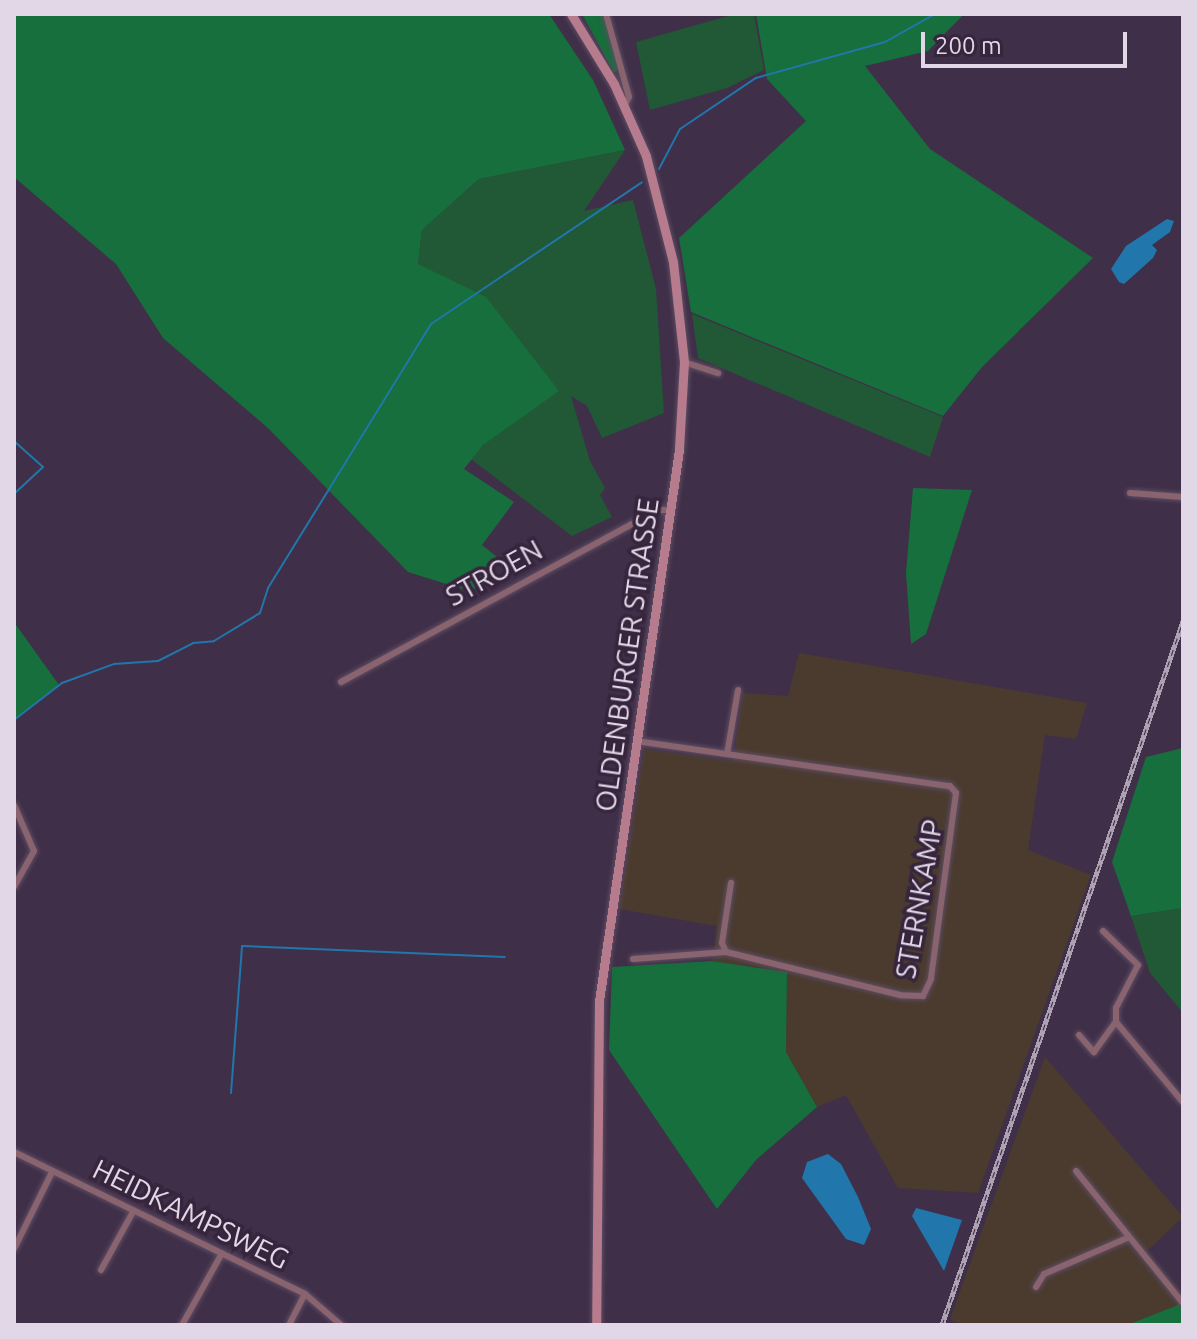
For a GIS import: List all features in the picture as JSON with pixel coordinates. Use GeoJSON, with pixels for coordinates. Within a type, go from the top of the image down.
{"type":"FeatureCollection","features":[{"type":"Feature","properties":{"kind":"main road","name":"OLDENBURGER STRASSE"},"geometry":{"type":"LineString","coordinates":[[571,14],[625,105],[666,226],[684,362],[670,510],[599,1001],[596,1325]]}},
{"type":"Feature","properties":{"kind":"street"},"geometry":{"type":"LineString","coordinates":[[606,14],[629,97],[625,105]]}},
{"type":"Feature","properties":{"kind":"street"},"geometry":{"type":"LineString","coordinates":[[684,362],[718,373]]}},
{"type":"Feature","properties":{"kind":"street"},"geometry":{"type":"LineString","coordinates":[[1130,493],[1183,497]]}},
{"type":"Feature","properties":{"kind":"street","name":"STROEN"},"geometry":{"type":"LineString","coordinates":[[341,682],[658,510],[670,510]]}},
{"type":"Feature","properties":{"kind":"street"},"geometry":{"type":"LineString","coordinates":[[727,754],[738,690]]}},
{"type":"Feature","properties":{"kind":"street","name":"STERNKAMP"},"geometry":{"type":"LineString","coordinates":[[633,959],[726,952],[923,996],[931,979],[958,802],[950,786],[636,741]]}},
{"type":"Feature","properties":{"kind":"street"},"geometry":{"type":"LineString","coordinates":[[14,805],[34,851],[14,887]]}},
{"type":"Feature","properties":{"kind":"street"},"geometry":{"type":"LineString","coordinates":[[726,952],[722,943],[731,883]]}},
{"type":"Feature","properties":{"kind":"street"},"geometry":{"type":"LineString","coordinates":[[1079,1035],[1094,1052],[1116,1022],[1116,1008],[1138,965],[1103,931]]}},
{"type":"Feature","properties":{"kind":"street"},"geometry":{"type":"LineString","coordinates":[[1116,1022],[1183,1102]]}},
{"type":"Feature","properties":{"kind":"street","name":"HEIDKAMPSWEG"},"geometry":{"type":"LineString","coordinates":[[14,1152],[305,1294],[341,1325]]}},
{"type":"Feature","properties":{"kind":"street"},"geometry":{"type":"LineString","coordinates":[[1076,1171],[1127,1238],[1183,1303]]}},
{"type":"Feature","properties":{"kind":"street"},"geometry":{"type":"LineString","coordinates":[[14,1249],[52,1172]]}},
{"type":"Feature","properties":{"kind":"street"},"geometry":{"type":"LineString","coordinates":[[101,1270],[134,1210]]}},
{"type":"Feature","properties":{"kind":"street"},"geometry":{"type":"LineString","coordinates":[[1036,1287],[1044,1274],[1127,1238]]}},
{"type":"Feature","properties":{"kind":"street"},"geometry":{"type":"LineString","coordinates":[[182,1325],[222,1253]]}},
{"type":"Feature","properties":{"kind":"street"},"geometry":{"type":"LineString","coordinates":[[289,1325],[305,1294]]}},
{"type":"Feature","properties":{"kind":"shaded area"},"geometry":{"type":"Polygon","coordinates":[[[799,653],[1087,703],[1076,739],[1045,735],[1028,850],[1091,875],[978,1193],[898,1188],[846,1095],[817,1107],[786,1052],[787,972],[712,961],[717,926],[619,909],[644,749],[733,761],[743,693],[788,696],[799,653]]]}},
{"type":"Feature","properties":{"kind":"shaded area"},"geometry":{"type":"Polygon","coordinates":[[[1045,1057],[1183,1217],[1147,1251],[1183,1295],[1183,1303],[1127,1325],[962,1325],[950,1319],[1045,1057]]]}},
{"type":"Feature","properties":{"kind":"green space"},"geometry":{"type":"Polygon","coordinates":[[[14,14],[549,14],[593,80],[625,150],[479,179],[422,230],[418,264],[486,297],[559,391],[483,445],[464,469],[514,502],[482,545],[497,557],[472,592],[408,572],[269,429],[163,338],[116,264],[14,177],[14,14]]]}},
{"type":"Feature","properties":{"kind":"green space"},"geometry":{"type":"Polygon","coordinates":[[[582,14],[603,14],[619,69],[614,73],[582,14]]]}},
{"type":"Feature","properties":{"kind":"green space"},"geometry":{"type":"Polygon","coordinates":[[[735,14],[754,14],[764,70],[727,88],[650,110],[636,42],[735,14]]]}},
{"type":"Feature","properties":{"kind":"green space"},"geometry":{"type":"Polygon","coordinates":[[[756,14],[964,14],[928,51],[865,66],[930,149],[1093,258],[982,367],[943,416],[691,312],[679,238],[806,121],[767,79],[756,14]]]}},
{"type":"Feature","properties":{"kind":"green space"},"geometry":{"type":"Polygon","coordinates":[[[625,150],[584,211],[633,200],[656,289],[664,413],[602,438],[587,406],[571,396],[590,461],[605,488],[600,495],[612,517],[572,536],[471,459],[483,445],[418,264],[422,230],[479,179],[625,150]]]}},
{"type":"Feature","properties":{"kind":"green space"},"geometry":{"type":"Polygon","coordinates":[[[692,314],[943,417],[930,457],[698,358],[692,314]]]}},
{"type":"Feature","properties":{"kind":"green space"},"geometry":{"type":"Polygon","coordinates":[[[913,488],[972,490],[926,634],[911,644],[906,573],[913,488]]]}},
{"type":"Feature","properties":{"kind":"green space"},"geometry":{"type":"Polygon","coordinates":[[[14,622],[59,685],[14,720],[14,622]]]}},
{"type":"Feature","properties":{"kind":"green space"},"geometry":{"type":"Polygon","coordinates":[[[1183,748],[1183,908],[1131,916],[1112,862],[1146,757],[1183,748]]]}},
{"type":"Feature","properties":{"kind":"green space"},"geometry":{"type":"Polygon","coordinates":[[[1183,908],[1183,1013],[1150,973],[1131,916],[1183,908]]]}},
{"type":"Feature","properties":{"kind":"green space"},"geometry":{"type":"Polygon","coordinates":[[[712,961],[787,972],[786,1052],[817,1107],[756,1160],[717,1209],[609,1050],[612,967],[712,961]]]}},
{"type":"Feature","properties":{"kind":"green space"},"geometry":{"type":"Polygon","coordinates":[[[1183,1303],[1183,1325],[1127,1325],[1183,1303]]]}},
{"type":"Feature","properties":{"kind":"water"},"geometry":{"type":"Polygon","coordinates":[[[1167,219],[1174,221],[1170,232],[1152,245],[1157,250],[1153,258],[1124,284],[1119,282],[1111,269],[1126,246],[1167,219]]]}},
{"type":"Feature","properties":{"kind":"water"},"geometry":{"type":"Polygon","coordinates":[[[828,1154],[841,1164],[871,1229],[864,1245],[846,1239],[802,1178],[807,1162],[828,1154]]]}},
{"type":"Feature","properties":{"kind":"water"},"geometry":{"type":"Polygon","coordinates":[[[916,1208],[962,1220],[944,1271],[912,1216],[916,1208]]]}},
{"type":"Feature","properties":{"kind":"waterway"},"geometry":{"type":"LineString","coordinates":[[659,169],[680,129],[756,78],[885,42],[935,14]]}},
{"type":"Feature","properties":{"kind":"waterway"},"geometry":{"type":"LineString","coordinates":[[14,720],[62,683],[114,664],[158,661],[193,643],[214,641],[260,613],[268,588],[431,324],[642,182]]}},
{"type":"Feature","properties":{"kind":"waterway"},"geometry":{"type":"LineString","coordinates":[[14,441],[43,467],[14,494]]}},
{"type":"Feature","properties":{"kind":"waterway"},"geometry":{"type":"LineString","coordinates":[[231,1093],[242,946],[505,957]]}},
{"type":"Feature","properties":{"kind":"railway"},"geometry":{"type":"LineString","coordinates":[[942,1325],[1183,621]]}}]}
